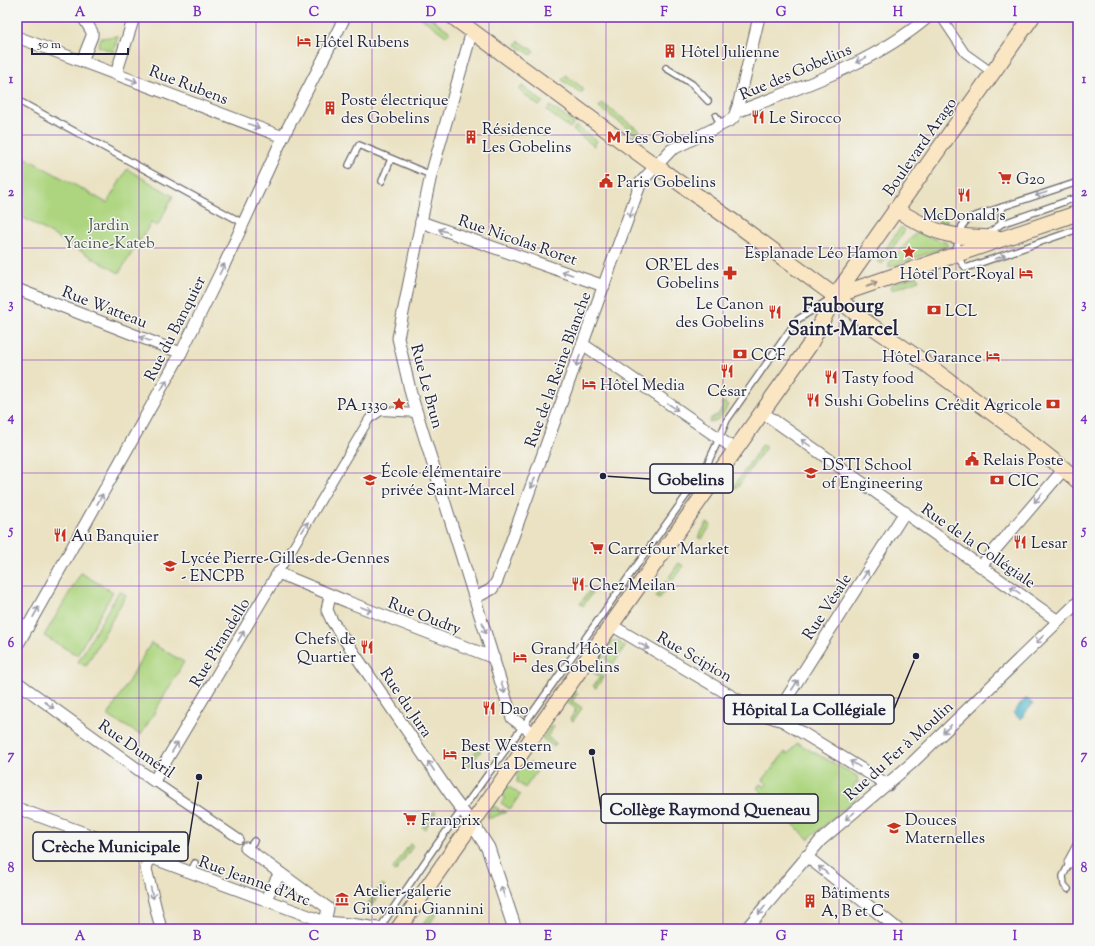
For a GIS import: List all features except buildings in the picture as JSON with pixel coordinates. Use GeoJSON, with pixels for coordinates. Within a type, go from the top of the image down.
{"type":"FeatureCollection","features":[{"type":"Feature","properties":{"kind":"main road"},"geometry":{"type":"LineString","coordinates":[[453,17],[835,296],[866,322],[936,371],[1078,481]]}},
{"type":"Feature","properties":{"kind":"main road","name":"Boulevard Arago"},"geometry":{"type":"LineString","coordinates":[[398,929],[472,823],[528,730],[611,626],[809,346],[835,296],[993,73],[1026,20]]}},
{"type":"Feature","properties":{"kind":"main road"},"geometry":{"type":"LineString","coordinates":[[896,210],[945,234],[985,237],[1003,231],[1078,213]]}},
{"type":"Feature","properties":{"kind":"main road"},"geometry":{"type":"LineString","coordinates":[[835,296],[962,253],[1003,231]]}},
{"type":"Feature","properties":{"kind":"main road"},"geometry":{"type":"LineString","coordinates":[[1064,469],[1078,477]]}},
{"type":"Feature","properties":{"kind":"street"},"geometry":{"type":"LineString","coordinates":[[82,61],[92,36],[92,32],[83,17]]}},
{"type":"Feature","properties":{"kind":"street"},"geometry":{"type":"LineString","coordinates":[[116,74],[134,17]]}},
{"type":"Feature","properties":{"kind":"street","name":"Rue du Banquier"},"geometry":{"type":"LineString","coordinates":[[17,646],[181,353],[244,223],[283,137],[345,17]]}},
{"type":"Feature","properties":{"kind":"street"},"geometry":{"type":"LineString","coordinates":[[737,112],[759,17]]}},
{"type":"Feature","properties":{"kind":"street","name":"Rue des Gobelins"},"geometry":{"type":"LineString","coordinates":[[655,166],[671,150],[719,121],[731,120],[737,112],[833,74],[872,56],[911,31],[928,17]]}},
{"type":"Feature","properties":{"kind":"street"},"geometry":{"type":"LineString","coordinates":[[941,17],[965,53],[993,73]]}},
{"type":"Feature","properties":{"kind":"street","name":"Rue Le Brun"},"geometry":{"type":"LineString","coordinates":[[472,31],[431,175],[398,338],[411,394],[512,718],[528,730]]}},
{"type":"Feature","properties":{"kind":"street","name":"Rue Rubens"},"geometry":{"type":"LineString","coordinates":[[17,37],[283,137]]}},
{"type":"Feature","properties":{"kind":"street","name":"Rue de la Reine Blanche"},"geometry":{"type":"LineString","coordinates":[[475,598],[492,590],[497,581],[584,345],[641,182],[655,166]]}},
{"type":"Feature","properties":{"kind":"street","name":"Rue Nicolas Roret"},"geometry":{"type":"LineString","coordinates":[[421,222],[604,286]]}},
{"type":"Feature","properties":{"kind":"street","name":"Rue Watteau"},"geometry":{"type":"LineString","coordinates":[[17,289],[181,353]]}},
{"type":"Feature","properties":{"kind":"street"},"geometry":{"type":"LineString","coordinates":[[584,345],[736,450]]}},
{"type":"Feature","properties":{"kind":"street","name":"Rue Pirandello"},"geometry":{"type":"LineString","coordinates":[[154,781],[369,419],[381,411],[418,413]]}},
{"type":"Feature","properties":{"kind":"street","name":"Rue de la Collégiale"},"geometry":{"type":"LineString","coordinates":[[762,412],[1058,621]]}},
{"type":"Feature","properties":{"kind":"street"},"geometry":{"type":"LineString","coordinates":[[980,566],[1064,469]]}},
{"type":"Feature","properties":{"kind":"street","name":"Rue Vésale"},"geometry":{"type":"LineString","coordinates":[[774,718],[905,512]]}},
{"type":"Feature","properties":{"kind":"street","name":"Rue Oudry"},"geometry":{"type":"LineString","coordinates":[[278,573],[330,595],[494,658]]}},
{"type":"Feature","properties":{"kind":"street","name":"Rue du Jura"},"geometry":{"type":"LineString","coordinates":[[330,595],[327,610],[332,621],[472,823]]}},
{"type":"Feature","properties":{"kind":"street","name":"Rue du Fer à Moulin"},"geometry":{"type":"LineString","coordinates":[[746,929],[806,856],[827,834],[912,763],[1078,602]]}},
{"type":"Feature","properties":{"kind":"street"},"geometry":{"type":"LineString","coordinates":[[17,622],[28,627]]}},
{"type":"Feature","properties":{"kind":"street","name":"Rue Scipion"},"geometry":{"type":"LineString","coordinates":[[611,626],[762,714],[790,725],[888,784]]}},
{"type":"Feature","properties":{"kind":"street","name":"Rue Duméril"},"geometry":{"type":"LineString","coordinates":[[17,682],[154,781],[247,844],[280,873],[328,908],[329,926]]}},
{"type":"Feature","properties":{"kind":"street","name":"Rue Jeanne d'Arc"},"geometry":{"type":"LineString","coordinates":[[17,808],[149,858],[193,868],[329,926],[381,929]]}},
{"type":"Feature","properties":{"kind":"street"},"geometry":{"type":"LineString","coordinates":[[472,823],[488,848],[515,929]]}},
{"type":"Feature","properties":{"kind":"street"},"geometry":{"type":"LineString","coordinates":[[1070,862],[1078,847]]}},
{"type":"Feature","properties":{"kind":"street"},"geometry":{"type":"LineString","coordinates":[[806,856],[898,929]]}},
{"type":"Feature","properties":{"kind":"street"},"geometry":{"type":"LineString","coordinates":[[149,858],[146,869],[161,929]]}},
{"type":"Feature","properties":{"kind":"street"},"geometry":{"type":"LineString","coordinates":[[265,900],[280,873]]}},
{"type":"Feature","properties":{"kind":"lane"},"geometry":{"type":"LineString","coordinates":[[666,68],[692,84],[708,101]]}},
{"type":"Feature","properties":{"kind":"lane"},"geometry":{"type":"LineString","coordinates":[[17,100],[244,223]]}},
{"type":"Feature","properties":{"kind":"lane"},"geometry":{"type":"LineString","coordinates":[[350,165],[359,145],[431,175]]}},
{"type":"Feature","properties":{"kind":"lane"},"geometry":{"type":"LineString","coordinates":[[382,181],[391,159]]}},
{"type":"Feature","properties":{"kind":"lane"},"geometry":{"type":"LineString","coordinates":[[1078,182],[969,218],[962,226],[960,236],[966,268],[1078,229]]}},
{"type":"Feature","properties":{"kind":"lane"},"geometry":{"type":"LineString","coordinates":[[1002,207],[1003,231],[1078,197]]}},
{"type":"Feature","properties":{"kind":"lane"},"geometry":{"type":"LineString","coordinates":[[962,253],[985,237]]}},
{"type":"Feature","properties":{"kind":"lane"},"geometry":{"type":"LineString","coordinates":[[381,929],[462,810],[528,730],[705,469],[727,420],[797,320],[835,296]]}},
{"type":"Feature","properties":{"kind":"lane"},"geometry":{"type":"LineString","coordinates":[[1068,889],[1062,878],[1070,862]]}},
{"type":"Feature","properties":{"kind":"green space"},"geometry":{"type":"Polygon","coordinates":[[[420,17],[430,17],[450,32],[446,36],[420,17]]]}},
{"type":"Feature","properties":{"kind":"green space"},"geometry":{"type":"Polygon","coordinates":[[[118,36],[113,52],[98,46],[101,38],[118,36]]]}},
{"type":"Feature","properties":{"kind":"green space"},"geometry":{"type":"Polygon","coordinates":[[[519,41],[534,51],[531,55],[516,45],[519,41]]]}},
{"type":"Feature","properties":{"kind":"green space"},"geometry":{"type":"Polygon","coordinates":[[[566,75],[584,89],[581,93],[562,80],[566,75]]]}},
{"type":"Feature","properties":{"kind":"green space"},"geometry":{"type":"Polygon","coordinates":[[[522,86],[543,102],[539,106],[519,90],[522,86]]]}},
{"type":"Feature","properties":{"kind":"green space"},"geometry":{"type":"Polygon","coordinates":[[[602,103],[641,132],[638,136],[599,107],[602,103]]]}},
{"type":"Feature","properties":{"kind":"green space"},"geometry":{"type":"Polygon","coordinates":[[[550,106],[574,123],[570,128],[547,111],[550,106]]]}},
{"type":"Feature","properties":{"kind":"green space"},"geometry":{"type":"Polygon","coordinates":[[[576,126],[597,141],[594,146],[573,130],[576,126]]]}},
{"type":"Feature","properties":{"kind":"green space","name":"Jardin Yacine-Kateb"},"geometry":{"type":"Polygon","coordinates":[[[17,153],[107,203],[127,169],[173,196],[158,225],[157,226],[151,223],[119,273],[17,214],[17,153]]]}},
{"type":"Feature","properties":{"kind":"green space"},"geometry":{"type":"Polygon","coordinates":[[[928,211],[947,219],[946,224],[925,215],[928,211]]]}},
{"type":"Feature","properties":{"kind":"green space"},"geometry":{"type":"Polygon","coordinates":[[[901,227],[905,230],[882,264],[877,261],[901,227]]]}},
{"type":"Feature","properties":{"kind":"green space"},"geometry":{"type":"Polygon","coordinates":[[[917,232],[947,243],[949,246],[889,267],[889,262],[917,232]]]}},
{"type":"Feature","properties":{"kind":"green space"},"geometry":{"type":"Polygon","coordinates":[[[917,276],[919,280],[891,290],[890,285],[917,276]]]}},
{"type":"Feature","properties":{"kind":"green space"},"geometry":{"type":"Polygon","coordinates":[[[723,402],[729,405],[723,414],[719,419],[709,422],[711,418],[718,415],[723,407],[721,405],[723,402]]]}},
{"type":"Feature","properties":{"kind":"green space"},"geometry":{"type":"Polygon","coordinates":[[[762,445],[766,447],[737,488],[734,486],[762,445]]]}},
{"type":"Feature","properties":{"kind":"green space"},"geometry":{"type":"Polygon","coordinates":[[[707,523],[711,525],[702,539],[698,537],[707,523]]]}},
{"type":"Feature","properties":{"kind":"green space"},"geometry":{"type":"Polygon","coordinates":[[[679,563],[683,566],[673,580],[669,577],[679,563]]]}},
{"type":"Feature","properties":{"kind":"green space"},"geometry":{"type":"Polygon","coordinates":[[[81,573],[113,592],[77,655],[44,636],[81,573]]]}},
{"type":"Feature","properties":{"kind":"green space"},"geometry":{"type":"Polygon","coordinates":[[[667,580],[670,583],[659,599],[655,597],[667,580]]]}},
{"type":"Feature","properties":{"kind":"green space"},"geometry":{"type":"Polygon","coordinates":[[[590,590],[593,592],[583,606],[580,604],[590,590]]]}},
{"type":"Feature","properties":{"kind":"green space"},"geometry":{"type":"Polygon","coordinates":[[[119,591],[126,595],[86,666],[78,662],[119,591]]]}},
{"type":"Feature","properties":{"kind":"green space"},"geometry":{"type":"Polygon","coordinates":[[[611,641],[617,641],[625,647],[613,664],[601,655],[611,641]]]}},
{"type":"Feature","properties":{"kind":"green space"},"geometry":{"type":"Polygon","coordinates":[[[151,643],[184,662],[141,735],[108,716],[151,643]]]}},
{"type":"Feature","properties":{"kind":"green space"},"geometry":{"type":"Polygon","coordinates":[[[592,667],[604,676],[596,688],[593,686],[600,677],[590,670],[592,667]]]}},
{"type":"Feature","properties":{"kind":"green space"},"geometry":{"type":"Polygon","coordinates":[[[576,691],[578,693],[572,701],[582,708],[573,721],[570,719],[576,709],[567,702],[576,691]]]}},
{"type":"Feature","properties":{"kind":"green space"},"geometry":{"type":"Polygon","coordinates":[[[551,725],[554,727],[547,737],[556,743],[554,747],[542,738],[551,725]]]}},
{"type":"Feature","properties":{"kind":"green space"},"geometry":{"type":"Polygon","coordinates":[[[797,743],[857,776],[858,783],[854,783],[854,789],[858,789],[859,796],[808,839],[757,788],[760,784],[765,787],[767,784],[763,780],[785,752],[788,754],[797,743]]]}},
{"type":"Feature","properties":{"kind":"green space"},"geometry":{"type":"Polygon","coordinates":[[[479,747],[482,749],[470,766],[467,764],[479,747]]]}},
{"type":"Feature","properties":{"kind":"green space"},"geometry":{"type":"Polygon","coordinates":[[[530,762],[539,768],[525,788],[516,781],[518,778],[516,776],[523,766],[526,767],[530,762]]]}},
{"type":"Feature","properties":{"kind":"green space"},"geometry":{"type":"Polygon","coordinates":[[[508,786],[520,795],[510,809],[501,803],[505,798],[501,795],[508,786]]]}},
{"type":"Feature","properties":{"kind":"green space"},"geometry":{"type":"Polygon","coordinates":[[[494,806],[499,809],[498,811],[501,812],[502,810],[506,812],[488,819],[488,814],[494,806]]]}},
{"type":"Feature","properties":{"kind":"green space"},"geometry":{"type":"Polygon","coordinates":[[[434,811],[436,812],[425,829],[422,827],[434,811]]]}},
{"type":"Feature","properties":{"kind":"green space"},"geometry":{"type":"Polygon","coordinates":[[[410,844],[413,846],[395,872],[392,870],[410,844]]]}},
{"type":"Feature","properties":{"kind":"green space"},"geometry":{"type":"Polygon","coordinates":[[[382,884],[385,886],[372,905],[368,903],[382,884]]]}},
{"type":"Feature","properties":{"kind":"green space"},"geometry":{"type":"Polygon","coordinates":[[[436,907],[439,910],[426,929],[420,929],[436,907]]]}},
{"type":"Feature","properties":{"kind":"water"},"geometry":{"type":"Polygon","coordinates":[[[1026,698],[1033,704],[1020,719],[1013,713],[1026,698]]]}},
{"type":"Feature","properties":{"kind":"place","name":"Hôtel Rubens"},"geometry":{"type":"Point","coordinates":[304,41]}},
{"type":"Feature","properties":{"kind":"place","name":"Hôtel Julienne"},"geometry":{"type":"Point","coordinates":[670,51]}},
{"type":"Feature","properties":{"kind":"place","name":"Poste électrique des Gobelins"},"geometry":{"type":"Point","coordinates":[330,108]}},
{"type":"Feature","properties":{"kind":"place","name":"Le Sirocco"},"geometry":{"type":"Point","coordinates":[758,117]}},
{"type":"Feature","properties":{"kind":"place","name":"Résidence Les Gobelins"},"geometry":{"type":"Point","coordinates":[471,137]}},
{"type":"Feature","properties":{"kind":"place","name":"Les Gobelins"},"geometry":{"type":"Point","coordinates":[614,137]}},
{"type":"Feature","properties":{"kind":"place","name":"G20"},"geometry":{"type":"Point","coordinates":[1005,178]}},
{"type":"Feature","properties":{"kind":"place","name":"Paris Gobelins"},"geometry":{"type":"Point","coordinates":[606,181]}},
{"type":"Feature","properties":{"kind":"place","name":"McDonald's"},"geometry":{"type":"Point","coordinates":[964,195]}},
{"type":"Feature","properties":{"kind":"place","name":"Esplanade Léo Hamon"},"geometry":{"type":"Point","coordinates":[909,252]}},
{"type":"Feature","properties":{"kind":"place","name":"OR'EL des Gobelins"},"geometry":{"type":"Point","coordinates":[730,273]}},
{"type":"Feature","properties":{"kind":"place","name":"Hôtel Port-Royal"},"geometry":{"type":"Point","coordinates":[1026,273]}},
{"type":"Feature","properties":{"kind":"place","name":"LCL"},"geometry":{"type":"Point","coordinates":[934,310]}},
{"type":"Feature","properties":{"kind":"place","name":"Le Canon des Gobelins"},"geometry":{"type":"Point","coordinates":[775,312]}},
{"type":"Feature","properties":{"kind":"place","name":"CCF"},"geometry":{"type":"Point","coordinates":[740,354]}},
{"type":"Feature","properties":{"kind":"place","name":"Hôtel Garance"},"geometry":{"type":"Point","coordinates":[993,356]}},
{"type":"Feature","properties":{"kind":"place","name":"César"},"geometry":{"type":"Point","coordinates":[727,371]}},
{"type":"Feature","properties":{"kind":"place","name":"Tasty food"},"geometry":{"type":"Point","coordinates":[831,377]}},
{"type":"Feature","properties":{"kind":"place","name":"Hôtel Media"},"geometry":{"type":"Point","coordinates":[589,384]}},
{"type":"Feature","properties":{"kind":"place","name":"Sushi Gobelins"},"geometry":{"type":"Point","coordinates":[813,400]}},
{"type":"Feature","properties":{"kind":"place","name":"PA_1330"},"geometry":{"type":"Point","coordinates":[399,404]}},
{"type":"Feature","properties":{"kind":"place","name":"Crédit Agricole"},"geometry":{"type":"Point","coordinates":[1053,404]}},
{"type":"Feature","properties":{"kind":"place","name":"Relais Poste"},"geometry":{"type":"Point","coordinates":[972,459]}},
{"type":"Feature","properties":{"kind":"place","name":"DSTI School of Engineering"},"geometry":{"type":"Point","coordinates":[811,473]}},
{"type":"Feature","properties":{"kind":"place","name":"Gobelins"},"geometry":{"type":"Point","coordinates":[603,476]}},
{"type":"Feature","properties":{"kind":"place","name":"École élémentaire privée Saint-Marcel"},"geometry":{"type":"Point","coordinates":[370,480]}},
{"type":"Feature","properties":{"kind":"place","name":"CIC"},"geometry":{"type":"Point","coordinates":[997,480]}},
{"type":"Feature","properties":{"kind":"place","name":"Au Banquier"},"geometry":{"type":"Point","coordinates":[60,535]}},
{"type":"Feature","properties":{"kind":"place","name":"Lesar"},"geometry":{"type":"Point","coordinates":[1020,542]}},
{"type":"Feature","properties":{"kind":"place","name":"Carrefour Market"},"geometry":{"type":"Point","coordinates":[597,548]}},
{"type":"Feature","properties":{"kind":"place","name":"Lycée Pierre-Gilles-de-Gennes - ENCPB"},"geometry":{"type":"Point","coordinates":[170,566]}},
{"type":"Feature","properties":{"kind":"place","name":"Chez Meilan"},"geometry":{"type":"Point","coordinates":[578,584]}},
{"type":"Feature","properties":{"kind":"place","name":"Chefs de Quartier"},"geometry":{"type":"Point","coordinates":[367,647]}},
{"type":"Feature","properties":{"kind":"place","name":"Hôpital La Collégiale"},"geometry":{"type":"Point","coordinates":[916,656]}},
{"type":"Feature","properties":{"kind":"place","name":"Grand Hôtel des Gobelins"},"geometry":{"type":"Point","coordinates":[520,657]}},
{"type":"Feature","properties":{"kind":"place","name":"Dao"},"geometry":{"type":"Point","coordinates":[489,708]}},
{"type":"Feature","properties":{"kind":"place","name":"Collège Raymond Queneau"},"geometry":{"type":"Point","coordinates":[592,752]}},
{"type":"Feature","properties":{"kind":"place","name":"Best Western Plus La Demeure"},"geometry":{"type":"Point","coordinates":[450,754]}},
{"type":"Feature","properties":{"kind":"place","name":"Crèche Municipale"},"geometry":{"type":"Point","coordinates":[199,777]}},
{"type":"Feature","properties":{"kind":"place","name":"Franprix"},"geometry":{"type":"Point","coordinates":[410,819]}},
{"type":"Feature","properties":{"kind":"place","name":"Douces Maternelles"},"geometry":{"type":"Point","coordinates":[894,828]}},
{"type":"Feature","properties":{"kind":"place","name":"Atelier-galerie Giovanni Giannini"},"geometry":{"type":"Point","coordinates":[342,899]}},
{"type":"Feature","properties":{"kind":"place","name":"Bâtiments A, B et C"},"geometry":{"type":"Point","coordinates":[810,901]}},
{"type":"Feature","properties":{"kind":"district","name":"Faubourg Saint-Marcel"},"geometry":{"type":"Point","coordinates":[843,316]}}]}
